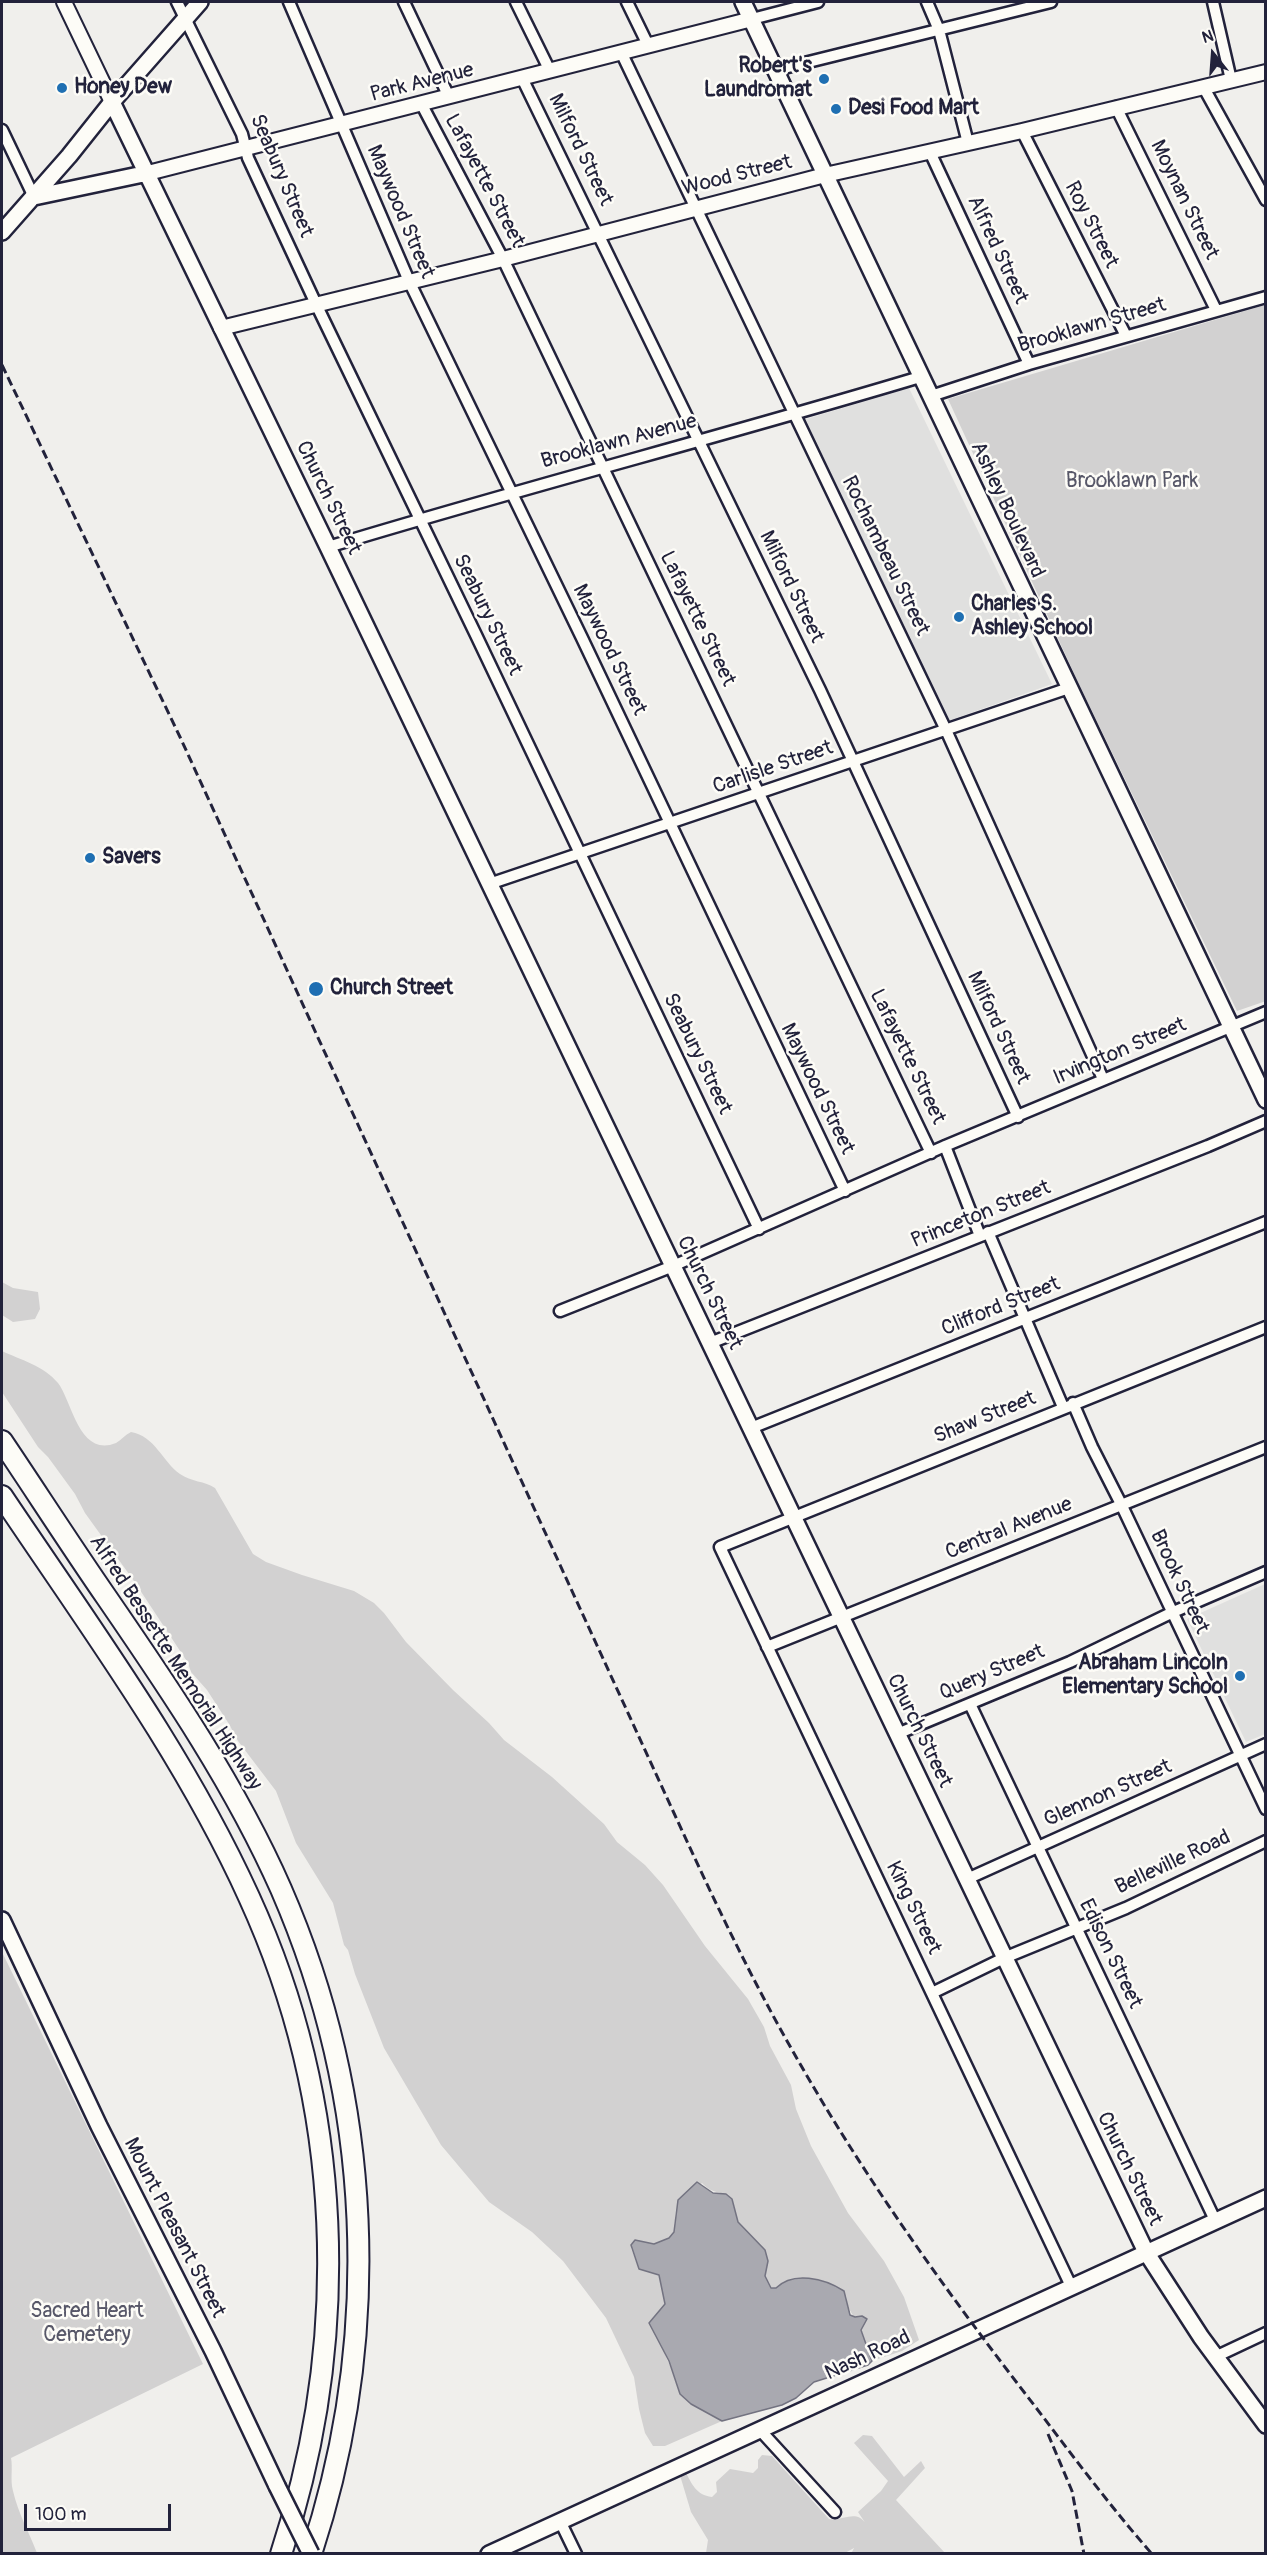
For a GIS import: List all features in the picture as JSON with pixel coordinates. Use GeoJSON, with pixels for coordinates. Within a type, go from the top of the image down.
{"type":"FeatureCollection","features":[{"type":"Feature","properties":{"kind":"highway","name":"Alfred Bessette Memorial Highway"},"geometry":{"type":"LineString","coordinates":[[2,1441],[161,1678],[228,1787],[281,1890],[300,1938],[327,2020],[342,2081],[353,2153],[359,2217],[360,2279],[355,2360],[348,2409],[328,2499],[311,2553]]}},
{"type":"Feature","properties":{"kind":"highway"},"geometry":{"type":"LineString","coordinates":[[2,1496],[131,1688],[201,1804],[260,1920],[280,1971],[301,2041],[316,2113],[323,2165],[329,2249],[329,2307],[315,2421],[299,2494],[281,2553]]}},
{"type":"Feature","properties":{"kind":"main road"},"geometry":{"type":"LineString","coordinates":[[2,232],[200,2]]}},
{"type":"Feature","properties":{"kind":"main road","name":"Ashley Boulevard"},"geometry":{"type":"LineString","coordinates":[[743,2],[1266,1100]]}},
{"type":"Feature","properties":{"kind":"main road","name":"Church Street"},"geometry":{"type":"LineString","coordinates":[[112,102],[1146,2252],[1215,2357],[1266,2425]]}},
{"type":"Feature","properties":{"kind":"main road","name":"Park Avenue"},"geometry":{"type":"LineString","coordinates":[[34,197],[148,173]]}},
{"type":"Feature","properties":{"kind":"main road","name":"Mount Pleasant Street"},"geometry":{"type":"LineString","coordinates":[[2,1920],[99,2126],[213,2351],[311,2553]]}},
{"type":"Feature","properties":{"kind":"main road","name":"Nash Road"},"geometry":{"type":"LineString","coordinates":[[489,2553],[1266,2198]]}},
{"type":"Feature","properties":{"kind":"street","name":"Church Street"},"geometry":{"type":"LineString","coordinates":[[64,2],[112,102]]}},
{"type":"Feature","properties":{"kind":"street","name":"Seabury Street"},"geometry":{"type":"LineString","coordinates":[[177,2],[186,16],[242,134],[248,158],[316,304],[759,1229]]}},
{"type":"Feature","properties":{"kind":"street","name":"Maywood Street"},"geometry":{"type":"LineString","coordinates":[[290,2],[409,281],[845,1191]]}},
{"type":"Feature","properties":{"kind":"street"},"geometry":{"type":"LineString","coordinates":[[404,2],[449,98]]}},
{"type":"Feature","properties":{"kind":"street"},"geometry":{"type":"LineString","coordinates":[[516,2],[550,71]]}},
{"type":"Feature","properties":{"kind":"street"},"geometry":{"type":"LineString","coordinates":[[627,2],[648,45]]}},
{"type":"Feature","properties":{"kind":"street","name":"Park Avenue"},"geometry":{"type":"LineString","coordinates":[[148,173],[622,54],[648,45],[818,2]]}},
{"type":"Feature","properties":{"kind":"street"},"geometry":{"type":"LineString","coordinates":[[927,2],[939,30],[968,143]]}},
{"type":"Feature","properties":{"kind":"street"},"geometry":{"type":"LineString","coordinates":[[776,70],[1051,2]]}},
{"type":"Feature","properties":{"kind":"street"},"geometry":{"type":"LineString","coordinates":[[1213,2],[1231,80]]}},
{"type":"Feature","properties":{"kind":"street","name":"Rochambeau Street"},"geometry":{"type":"LineString","coordinates":[[622,54],[946,730],[1103,1079]]}},
{"type":"Feature","properties":{"kind":"street","name":"Wood Street"},"geometry":{"type":"LineString","coordinates":[[221,328],[825,175],[1022,131],[1266,72]]}},
{"type":"Feature","properties":{"kind":"street","name":"Milford Street"},"geometry":{"type":"LineString","coordinates":[[522,78],[600,233],[853,761],[1018,1117]]}},
{"type":"Feature","properties":{"kind":"street"},"geometry":{"type":"LineString","coordinates":[[1204,88],[1266,200]]}},
{"type":"Feature","properties":{"kind":"street","name":"Lafayette Street"},"geometry":{"type":"LineString","coordinates":[[422,105],[503,258],[931,1153]]}},
{"type":"Feature","properties":{"kind":"street","name":"Moynan Street"},"geometry":{"type":"LineString","coordinates":[[1116,107],[1216,310]]}},
{"type":"Feature","properties":{"kind":"street"},"geometry":{"type":"LineString","coordinates":[[2,130],[34,197]]}},
{"type":"Feature","properties":{"kind":"street","name":"Roy Street"},"geometry":{"type":"LineString","coordinates":[[1022,131],[1126,336]]}},
{"type":"Feature","properties":{"kind":"street","name":"Alfred Street"},"geometry":{"type":"LineString","coordinates":[[930,152],[1029,364]]}},
{"type":"Feature","properties":{"kind":"street","name":"Brooklawn Street"},"geometry":{"type":"LineString","coordinates":[[930,396],[1029,364],[1266,297]]}},
{"type":"Feature","properties":{"kind":"street","name":"Brooklawn Avenue"},"geometry":{"type":"LineString","coordinates":[[328,547],[510,492],[795,414],[920,377]]}},
{"type":"Feature","properties":{"kind":"street","name":"Carlisle Street"},"geometry":{"type":"LineString","coordinates":[[489,884],[1069,688]]}},
{"type":"Feature","properties":{"kind":"street","name":"Irvington Street"},"geometry":{"type":"LineString","coordinates":[[560,1311],[673,1266],[945,1146],[1266,1012]]}},
{"type":"Feature","properties":{"kind":"street","name":"Princeton Street"},"geometry":{"type":"LineString","coordinates":[[710,1343],[764,1324],[1266,1121]]}},
{"type":"Feature","properties":{"kind":"street","name":"Brook Street"},"geometry":{"type":"LineString","coordinates":[[945,1146],[1023,1319],[1121,1504],[1266,1809]]}},
{"type":"Feature","properties":{"kind":"street","name":"Clifford Street"},"geometry":{"type":"LineString","coordinates":[[751,1428],[1266,1222]]}},
{"type":"Feature","properties":{"kind":"street","name":"Shaw Street"},"geometry":{"type":"LineString","coordinates":[[720,1547],[792,1516],[1266,1327]]}},
{"type":"Feature","properties":{"kind":"street","name":"Central Avenue"},"geometry":{"type":"LineString","coordinates":[[767,1647],[1266,1448]]}},
{"type":"Feature","properties":{"kind":"street","name":"King Street"},"geometry":{"type":"LineString","coordinates":[[720,1547],[1071,2286]]}},
{"type":"Feature","properties":{"kind":"street","name":"Query Street"},"geometry":{"type":"LineString","coordinates":[[897,1734],[1070,1662],[1171,1612],[1266,1572]]}},
{"type":"Feature","properties":{"kind":"street","name":"Edison Street"},"geometry":{"type":"LineString","coordinates":[[970,1704],[1215,2220]]}},
{"type":"Feature","properties":{"kind":"street","name":"Glennon Street"},"geometry":{"type":"LineString","coordinates":[[967,1879],[1266,1744]]}},
{"type":"Feature","properties":{"kind":"street","name":"Belleville Road"},"geometry":{"type":"LineString","coordinates":[[932,1993],[1004,1958],[1126,1908],[1266,1841]]}},
{"type":"Feature","properties":{"kind":"street"},"geometry":{"type":"LineString","coordinates":[[1215,2357],[1266,2333]]}},
{"type":"Feature","properties":{"kind":"street"},"geometry":{"type":"LineString","coordinates":[[759,2429],[835,2512]]}},
{"type":"Feature","properties":{"kind":"street"},"geometry":{"type":"LineString","coordinates":[[560,2521],[576,2553]]}},
{"type":"Feature","properties":{"kind":"shaded area","name":"Charles S. Ashley School"},"geometry":{"type":"Polygon","coordinates":[[[909,388],[1052,684],[948,721],[803,420],[909,388]]]}},
{"type":"Feature","properties":{"kind":"shaded area","name":"Abraham Lincoln Elementary School"},"geometry":{"type":"Polygon","coordinates":[[[1265,1584],[1265,1734],[1246,1742],[1187,1619],[1265,1584]]]}},
{"type":"Feature","properties":{"kind":"shaded area"},"geometry":{"type":"Polygon","coordinates":[[[697,2182],[713,2193],[726,2194],[732,2199],[738,2222],[765,2250],[768,2261],[765,2276],[771,2288],[776,2288],[791,2279],[809,2278],[836,2286],[844,2291],[850,2315],[867,2319],[861,2330],[872,2361],[868,2365],[814,2382],[796,2398],[782,2405],[722,2421],[691,2404],[680,2394],[669,2361],[649,2323],[665,2304],[659,2275],[639,2269],[631,2245],[635,2240],[654,2244],[669,2238],[674,2232],[678,2200],[697,2182]]]}},
{"type":"Feature","properties":{"kind":"green space","name":"Brooklawn Park"},"geometry":{"type":"Polygon","coordinates":[[[1265,305],[1266,1001],[1237,1011],[1078,682],[948,399],[1265,305]]]}},
{"type":"Feature","properties":{"kind":"green space"},"geometry":{"type":"Polygon","coordinates":[[[2,1282],[13,1288],[38,1292],[40,1309],[35,1319],[13,1322],[2,1315],[2,1282]]]}},
{"type":"Feature","properties":{"kind":"green space"},"geometry":{"type":"Polygon","coordinates":[[[2,1351],[46,1372],[58,1383],[78,1425],[93,1442],[103,1445],[116,1443],[131,1432],[139,1434],[146,1438],[180,1474],[215,1488],[253,1554],[266,1562],[354,1591],[374,1603],[406,1642],[504,1740],[552,1777],[604,1824],[617,1842],[645,1865],[663,1885],[705,1946],[748,1999],[791,2085],[796,2109],[811,2146],[848,2213],[884,2261],[904,2297],[919,2340],[902,2351],[872,2361],[861,2329],[848,2306],[846,2295],[782,2283],[776,2288],[771,2287],[765,2276],[768,2261],[739,2223],[732,2200],[727,2195],[710,2190],[702,2183],[676,2209],[674,2232],[669,2238],[654,2244],[635,2240],[631,2248],[639,2269],[659,2275],[665,2304],[659,2340],[670,2366],[691,2404],[722,2421],[665,2446],[653,2446],[645,2433],[634,2377],[606,2318],[563,2261],[532,2232],[489,2202],[441,2145],[384,2048],[348,1950],[344,1945],[333,1903],[296,1843],[276,1791],[238,1741],[207,1690],[191,1672],[188,1663],[134,1581],[85,1513],[75,1494],[38,1447],[2,1392],[2,1351]]]}},
{"type":"Feature","properties":{"kind":"green space","name":"Sacred Heart Cemetery"},"geometry":{"type":"Polygon","coordinates":[[[2,1952],[203,2364],[11,2458],[15,2499],[37,2553],[2,2553],[2,1952]]]}},
{"type":"Feature","properties":{"kind":"green space"},"geometry":{"type":"Polygon","coordinates":[[[863,2435],[872,2436],[904,2477],[921,2461],[925,2468],[896,2500],[945,2553],[856,2553],[852,2552],[854,2548],[845,2553],[847,2554],[706,2553],[708,2540],[691,2512],[679,2472],[685,2471],[698,2491],[712,2497],[717,2492],[716,2482],[730,2469],[753,2473],[758,2468],[758,2460],[762,2455],[772,2456],[829,2519],[854,2516],[866,2524],[858,2512],[881,2491],[888,2481],[854,2443],[863,2435]]]}},
{"type":"Feature","properties":{"kind":"railway"},"geometry":{"type":"LineString","coordinates":[[2,365],[180,737],[688,1843],[765,2001],[825,2107],[910,2238],[1063,2443],[1152,2554]]}},
{"type":"Feature","properties":{"kind":"railway"},"geometry":{"type":"LineString","coordinates":[[1048,2434],[1072,2491],[1084,2554]]}},
{"type":"Feature","properties":{"kind":"place","name":"Robert's Laundromat"},"geometry":{"type":"Point","coordinates":[824,79]}},
{"type":"Feature","properties":{"kind":"place","name":"Honey Dew"},"geometry":{"type":"Point","coordinates":[62,88]}},
{"type":"Feature","properties":{"kind":"place","name":"Desi Food Mart"},"geometry":{"type":"Point","coordinates":[836,109]}},
{"type":"Feature","properties":{"kind":"place","name":"Charles S. Ashley School"},"geometry":{"type":"Point","coordinates":[959,617]}},
{"type":"Feature","properties":{"kind":"place","name":"Savers"},"geometry":{"type":"Point","coordinates":[90,858]}},
{"type":"Feature","properties":{"kind":"place","name":"Church Street"},"geometry":{"type":"Point","coordinates":[316,989]}},
{"type":"Feature","properties":{"kind":"place","name":"Abraham Lincoln Elementary School"},"geometry":{"type":"Point","coordinates":[1240,1676]}}]}
